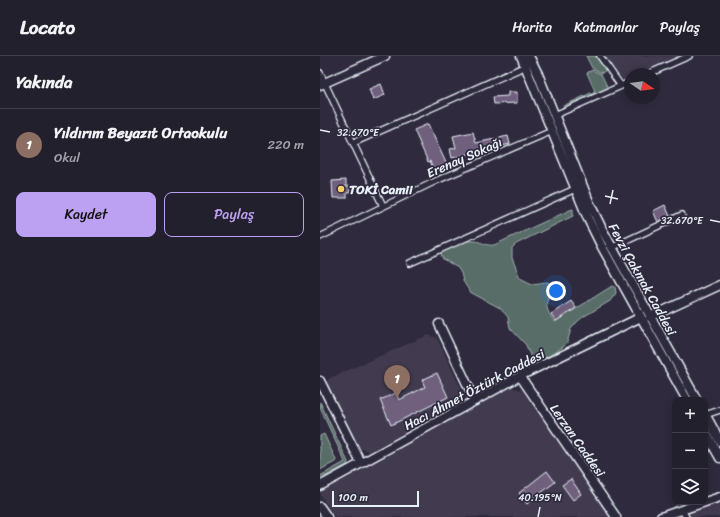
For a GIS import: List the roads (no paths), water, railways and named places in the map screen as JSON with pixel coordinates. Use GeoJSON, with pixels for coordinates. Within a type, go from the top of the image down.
{"type":"FeatureCollection","features":[{"type":"Feature","properties":{"kind":"street"},"geometry":{"type":"LineString","coordinates":[[322,84],[385,56]]}},
{"type":"Feature","properties":{"kind":"street","name":"Fevzi Çakmak Caddesi"},"geometry":{"type":"LineString","coordinates":[[521,56],[575,189],[602,247],[685,397]]}},
{"type":"Feature","properties":{"kind":"street","name":"Fevzi Çakmak Caddesi"},"geometry":{"type":"LineString","coordinates":[[529,56],[555,115],[590,204],[611,248],[695,397]]}},
{"type":"Feature","properties":{"kind":"street"},"geometry":{"type":"LineString","coordinates":[[600,56],[621,86]]}},
{"type":"Feature","properties":{"kind":"street"},"geometry":{"type":"LineString","coordinates":[[660,69],[689,56]]}},
{"type":"Feature","properties":{"kind":"street"},"geometry":{"type":"LineString","coordinates":[[353,143],[526,66]]}},
{"type":"Feature","properties":{"kind":"street"},"geometry":{"type":"LineString","coordinates":[[320,73],[322,84],[353,143],[383,206]]}},
{"type":"Feature","properties":{"kind":"street"},"geometry":{"type":"LineString","coordinates":[[555,115],[624,85]]}},
{"type":"Feature","properties":{"kind":"street","name":"Erenay Sokağı"},"geometry":{"type":"LineString","coordinates":[[320,237],[478,162],[552,131]]}},
{"type":"Feature","properties":{"kind":"street"},"geometry":{"type":"LineString","coordinates":[[410,263],[575,189]]}},
{"type":"Feature","properties":{"kind":"street"},"geometry":{"type":"LineString","coordinates":[[611,248],[682,215]]}},
{"type":"Feature","properties":{"kind":"street"},"geometry":{"type":"LineString","coordinates":[[650,316],[720,285]]}},
{"type":"Feature","properties":{"kind":"street","name":"Hacı Ahmet Öztürk Caddesi"},"geometry":{"type":"LineString","coordinates":[[320,486],[520,376],[641,316]]}},
{"type":"Feature","properties":{"kind":"street"},"geometry":{"type":"LineString","coordinates":[[439,324],[475,401]]}},
{"type":"Feature","properties":{"kind":"street","name":"Lerzan Caddesi"},"geometry":{"type":"LineString","coordinates":[[520,376],[616,517]]}},
{"type":"Feature","properties":{"kind":"street"},"geometry":{"type":"LineString","coordinates":[[320,381],[361,463]]}},
{"type":"Feature","properties":{"kind":"street"},"geometry":{"type":"LineString","coordinates":[[708,414],[720,410]]}},
{"type":"Feature","properties":{"kind":"street"},"geometry":{"type":"LineString","coordinates":[[708,420],[720,441]]}},
{"type":"Feature","properties":{"kind":"street"},"geometry":{"type":"LineString","coordinates":[[706,433],[720,458]]}},
{"type":"Feature","properties":{"kind":"street"},"geometry":{"type":"LineString","coordinates":[[708,501],[720,497]]}},
{"type":"Feature","properties":{"kind":"street"},"geometry":{"type":"LineString","coordinates":[[661,517],[684,513],[699,505]]}},
{"type":"Feature","properties":{"kind":"street"},"geometry":{"type":"LineString","coordinates":[[320,507],[327,517]]}},
{"type":"Feature","properties":{"kind":"place","name":"TOKİ Camii"},"geometry":{"type":"Point","coordinates":[341,189]}},
{"type":"Feature","properties":{"kind":"place","name":"Yıldırım Beyazıt Ortaokulu"},"geometry":{"type":"Point","coordinates":[397,398]}}]}
